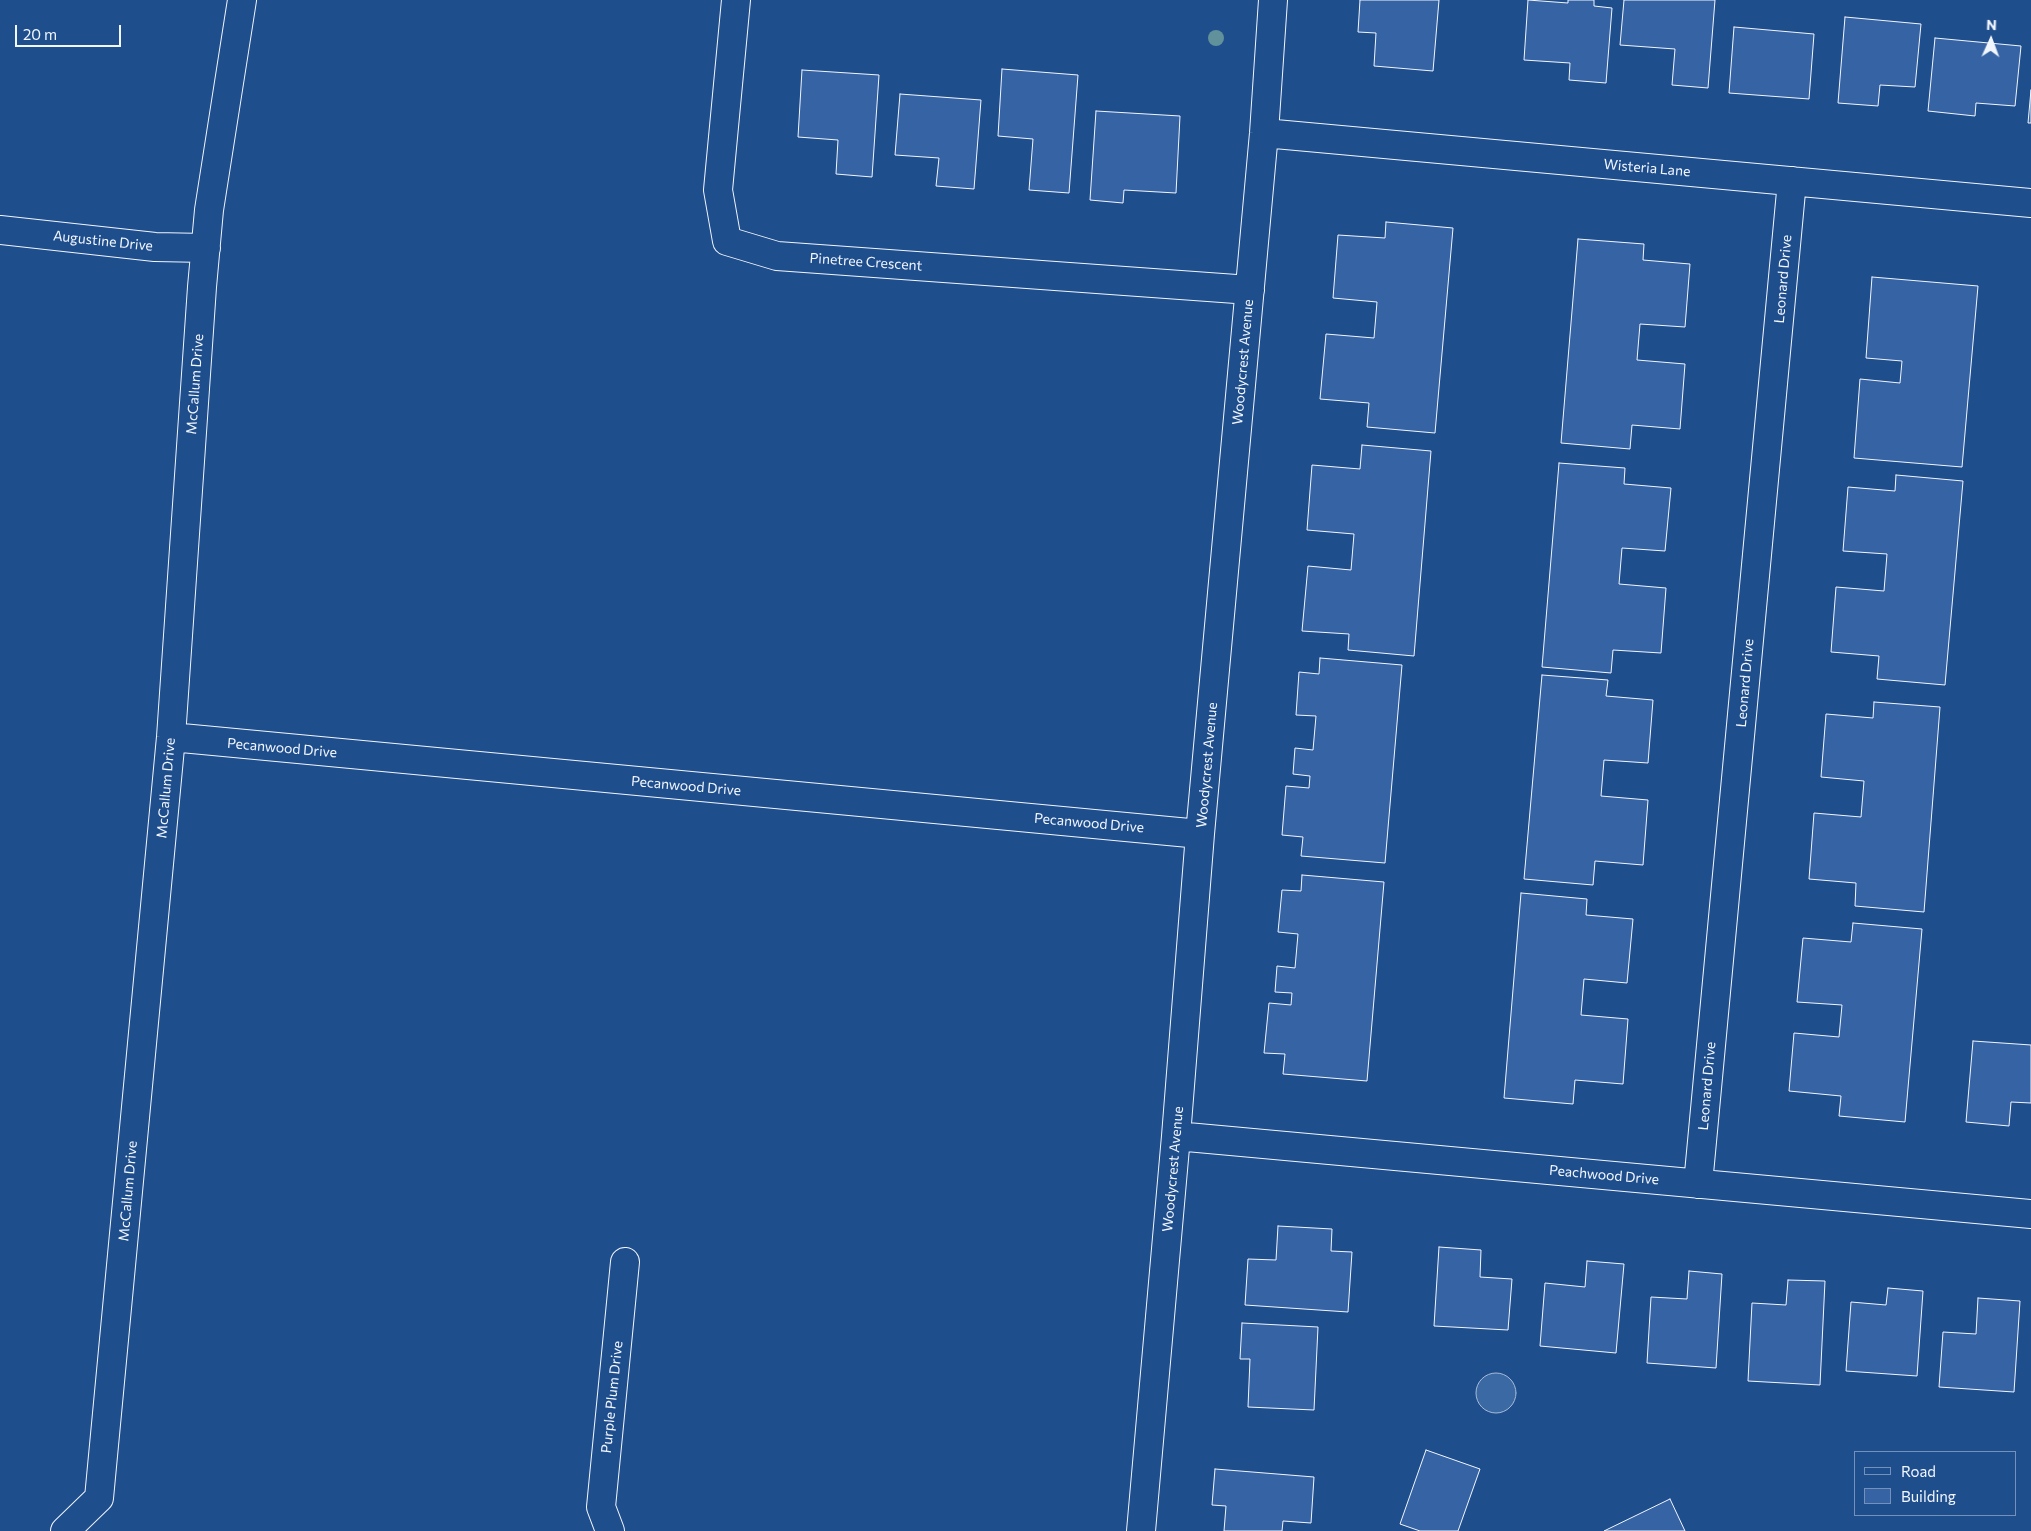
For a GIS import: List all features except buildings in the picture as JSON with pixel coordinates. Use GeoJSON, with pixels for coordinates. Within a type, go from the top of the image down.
{"type":"FeatureCollection","features":[{"type":"Feature","properties":{"kind":"street","name":"McCallum Drive"},"geometry":{"type":"LineString","coordinates":[[228,0],[238,32]]}},
{"type":"Feature","properties":{"kind":"street","name":"McCallum Drive"},"geometry":{"type":"LineString","coordinates":[[66,1531],[99,1498],[171,737],[209,210],[242,0]]}},
{"type":"Feature","properties":{"kind":"street","name":"Pinetree Crescent"},"geometry":{"type":"LineString","coordinates":[[736,0],[718,190],[727,241],[777,256],[1250,290]]}},
{"type":"Feature","properties":{"kind":"street","name":"Woodycrest Avenue"},"geometry":{"type":"LineString","coordinates":[[1141,1531],[1176,1136],[1200,834],[1264,133],[1273,0]]}},
{"type":"Feature","properties":{"kind":"street","name":"Wisteria Lane"},"geometry":{"type":"LineString","coordinates":[[1264,133],[2031,203]]}},
{"type":"Feature","properties":{"kind":"street","name":"Leonard Drive"},"geometry":{"type":"LineString","coordinates":[[1698,1184],[1792,181]]}},
{"type":"Feature","properties":{"kind":"street","name":"Augustine Drive"},"geometry":{"type":"LineString","coordinates":[[0,230],[155,247],[206,248]]}},
{"type":"Feature","properties":{"kind":"street","name":"Pecanwood Drive"},"geometry":{"type":"LineString","coordinates":[[171,737],[1200,834]]}},
{"type":"Feature","properties":{"kind":"street","name":"Peachwood Drive"},"geometry":{"type":"LineString","coordinates":[[1176,1136],[2031,1214]]}},
{"type":"Feature","properties":{"kind":"street","name":"Purple Plum Drive"},"geometry":{"type":"LineString","coordinates":[[610,1531],[601,1507],[625,1262]]}},
{"type":"Feature","properties":{"kind":"water"},"geometry":{"type":"Polygon","coordinates":[[[1500,1373],[1507,1376],[1513,1382],[1516,1393],[1515,1401],[1507,1410],[1500,1413],[1492,1413],[1485,1410],[1477,1401],[1476,1389],[1479,1382],[1488,1374],[1500,1373]]]}}]}
